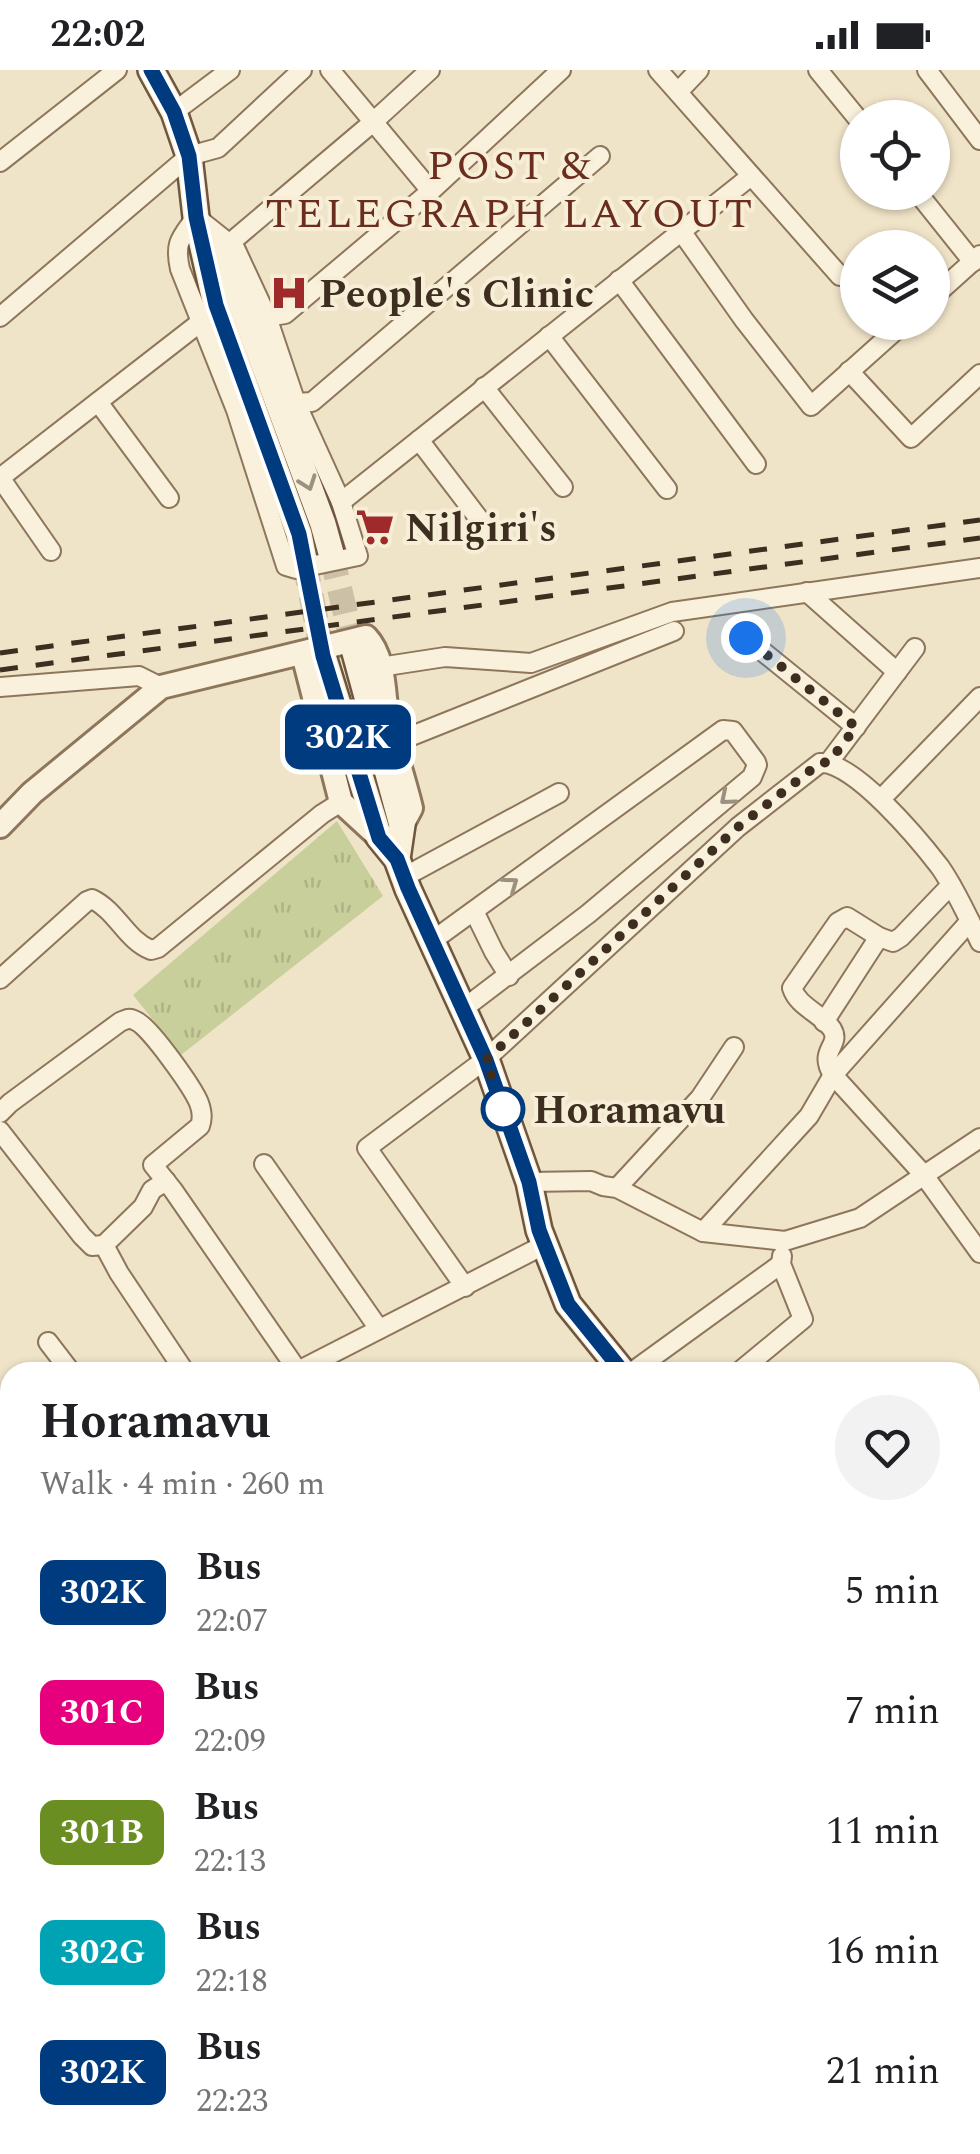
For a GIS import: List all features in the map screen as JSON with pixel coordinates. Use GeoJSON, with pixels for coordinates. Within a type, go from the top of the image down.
{"type":"FeatureCollection","features":[{"type":"Feature","properties":{"kind":"main road"},"geometry":{"type":"LineString","coordinates":[[151,70],[174,112],[189,156],[216,305],[299,534],[304,559]]}},
{"type":"Feature","properties":{"kind":"main road"},"geometry":{"type":"LineString","coordinates":[[199,225],[229,270],[331,553]]}},
{"type":"Feature","properties":{"kind":"main road"},"geometry":{"type":"LineString","coordinates":[[354,649],[400,868],[486,1060],[529,1182],[544,1245],[568,1304],[615,1362]]}},
{"type":"Feature","properties":{"kind":"main road"},"geometry":{"type":"LineString","coordinates":[[313,655],[390,831]]}},
{"type":"Feature","properties":{"kind":"street"},"geometry":{"type":"LineString","coordinates":[[0,162],[116,70]]}},
{"type":"Feature","properties":{"kind":"street"},"geometry":{"type":"LineString","coordinates":[[174,112],[230,70]]}},
{"type":"Feature","properties":{"kind":"street"},"geometry":{"type":"LineString","coordinates":[[0,317],[189,156],[218,148],[302,70]]}},
{"type":"Feature","properties":{"kind":"street"},"geometry":{"type":"LineString","coordinates":[[330,70],[432,191]]}},
{"type":"Feature","properties":{"kind":"street"},"geometry":{"type":"LineString","coordinates":[[230,243],[430,70]]}},
{"type":"Feature","properties":{"kind":"street"},"geometry":{"type":"LineString","coordinates":[[267,317],[285,314],[432,191],[562,70]]}},
{"type":"Feature","properties":{"kind":"street"},"geometry":{"type":"LineString","coordinates":[[658,70],[840,276]]}},
{"type":"Feature","properties":{"kind":"street"},"geometry":{"type":"LineString","coordinates":[[678,92],[699,70]]}},
{"type":"Feature","properties":{"kind":"street"},"geometry":{"type":"LineString","coordinates":[[818,70],[842,100]]}},
{"type":"Feature","properties":{"kind":"street"},"geometry":{"type":"LineString","coordinates":[[927,70],[980,140]]}},
{"type":"Feature","properties":{"kind":"street"},"geometry":{"type":"LineString","coordinates":[[296,403],[312,402],[600,156]]}},
{"type":"Feature","properties":{"kind":"street"},"geometry":{"type":"LineString","coordinates":[[340,502],[751,176]]}},
{"type":"Feature","properties":{"kind":"street"},"geometry":{"type":"LineString","coordinates":[[932,210],[976,259],[950,282]]}},
{"type":"Feature","properties":{"kind":"street"},"geometry":{"type":"LineString","coordinates":[[199,225],[235,248],[267,317],[296,403],[340,502],[358,556],[296,569],[286,566],[241,426],[180,269],[176,252],[180,240],[199,225]]}},
{"type":"Feature","properties":{"kind":"street"},"geometry":{"type":"LineString","coordinates":[[681,232],[811,406],[885,340]]}},
{"type":"Feature","properties":{"kind":"street"},"geometry":{"type":"LineString","coordinates":[[619,280],[756,464]]}},
{"type":"Feature","properties":{"kind":"street"},"geometry":{"type":"LineString","coordinates":[[51,551],[0,478],[202,322]]}},
{"type":"Feature","properties":{"kind":"street"},"geometry":{"type":"LineString","coordinates":[[549,336],[667,489]]}},
{"type":"Feature","properties":{"kind":"street"},"geometry":{"type":"LineString","coordinates":[[850,372],[912,438],[980,374]]}},
{"type":"Feature","properties":{"kind":"street"},"geometry":{"type":"LineString","coordinates":[[484,388],[563,487]]}},
{"type":"Feature","properties":{"kind":"street"},"geometry":{"type":"LineString","coordinates":[[98,402],[170,498]]}},
{"type":"Feature","properties":{"kind":"street"},"geometry":{"type":"LineString","coordinates":[[418,440],[486,528]]}},
{"type":"Feature","properties":{"kind":"street"},"geometry":{"type":"LineString","coordinates":[[380,667],[445,658],[531,663],[672,612],[980,568]]}},
{"type":"Feature","properties":{"kind":"street"},"geometry":{"type":"LineString","coordinates":[[807,592],[897,672]]}},
{"type":"Feature","properties":{"kind":"street"},"geometry":{"type":"LineString","coordinates":[[394,743],[674,632]]}},
{"type":"Feature","properties":{"kind":"street"},"geometry":{"type":"LineString","coordinates":[[0,826],[32,793],[162,687],[313,655],[366,637],[374,645],[380,667],[388,725],[411,808],[390,831],[341,802],[313,655]]}},
{"type":"Feature","properties":{"kind":"street"},"geometry":{"type":"LineString","coordinates":[[746,638],[856,727]]}},
{"type":"Feature","properties":{"kind":"street"},"geometry":{"type":"LineString","coordinates":[[829,762],[915,648]]}},
{"type":"Feature","properties":{"kind":"street"},"geometry":{"type":"LineString","coordinates":[[0,687],[139,676],[162,687]]}},
{"type":"Feature","properties":{"kind":"street"},"geometry":{"type":"LineString","coordinates":[[881,800],[980,697]]}},
{"type":"Feature","properties":{"kind":"street"},"geometry":{"type":"LineString","coordinates":[[432,941],[723,730],[733,731],[756,762],[752,777],[588,914],[463,1010]]}},
{"type":"Feature","properties":{"kind":"street"},"geometry":{"type":"LineString","coordinates":[[464,1287],[367,1148],[486,1060],[738,827],[820,763],[829,762],[881,800],[940,868],[980,942]]}},
{"type":"Feature","properties":{"kind":"street"},"geometry":{"type":"LineString","coordinates":[[400,868],[560,793]]}},
{"type":"Feature","properties":{"kind":"street"},"geometry":{"type":"LineString","coordinates":[[0,979],[92,899],[108,909],[137,943],[151,950],[158,948],[341,802]]}},
{"type":"Feature","properties":{"kind":"street"},"geometry":{"type":"LineString","coordinates":[[951,885],[893,942],[846,917],[838,922],[792,988],[793,995],[835,1036],[826,1058],[833,1075],[923,1174],[980,1253]]}},
{"type":"Feature","properties":{"kind":"street"},"geometry":{"type":"LineString","coordinates":[[474,911],[509,976]]}},
{"type":"Feature","properties":{"kind":"street"},"geometry":{"type":"LineString","coordinates":[[703,1232],[809,1116],[833,1075],[970,921]]}},
{"type":"Feature","properties":{"kind":"street"},"geometry":{"type":"LineString","coordinates":[[824,1022],[879,937]]}},
{"type":"Feature","properties":{"kind":"street"},"geometry":{"type":"LineString","coordinates":[[0,1113],[120,1022],[135,1020],[153,1035],[198,1100],[202,1119],[200,1126],[153,1165],[290,1362]]}},
{"type":"Feature","properties":{"kind":"street"},"geometry":{"type":"LineString","coordinates":[[617,1188],[700,1098],[734,1047]]}},
{"type":"Feature","properties":{"kind":"street"},"geometry":{"type":"LineString","coordinates":[[0,1131],[92,1246],[104,1245],[143,1207],[152,1190],[166,1182]]}},
{"type":"Feature","properties":{"kind":"street"},"geometry":{"type":"LineString","coordinates":[[529,1182],[591,1181],[617,1188],[703,1232],[785,1241],[860,1218],[980,1138]]}},
{"type":"Feature","properties":{"kind":"street"},"geometry":{"type":"LineString","coordinates":[[264,1164],[379,1328]]}},
{"type":"Feature","properties":{"kind":"street"},"geometry":{"type":"LineString","coordinates":[[752,1362],[803,1319],[781,1264],[785,1241]]}},
{"type":"Feature","properties":{"kind":"street"},"geometry":{"type":"LineString","coordinates":[[104,1245],[118,1273],[178,1362]]}},
{"type":"Feature","properties":{"kind":"street"},"geometry":{"type":"LineString","coordinates":[[316,1362],[544,1245]]}},
{"type":"Feature","properties":{"kind":"street"},"geometry":{"type":"LineString","coordinates":[[646,1362],[781,1264]]}},
{"type":"Feature","properties":{"kind":"street"},"geometry":{"type":"LineString","coordinates":[[48,1342],[63,1362]]}},
{"type":"Feature","properties":{"kind":"green space"},"geometry":{"type":"Polygon","coordinates":[[[337,821],[383,896],[181,1055],[133,995],[337,821]]]}},
{"type":"Feature","properties":{"kind":"tunnel"},"geometry":{"type":"LineString","coordinates":[[331,553],[354,649]]}},
{"type":"Feature","properties":{"kind":"tunnel"},"geometry":{"type":"LineString","coordinates":[[304,559],[323,656]]}},
{"type":"Feature","properties":{"kind":"railway"},"geometry":{"type":"LineString","coordinates":[[0,653],[980,520]]}},
{"type":"Feature","properties":{"kind":"railway"},"geometry":{"type":"LineString","coordinates":[[0,670],[980,538]]}},
{"type":"Feature","properties":{"kind":"bus line","name":"302K"},"geometry":{"type":"LineString","coordinates":[[151,70],[174,112],[189,156],[196,217],[216,305],[299,534],[323,656],[379,838],[397,859],[486,1060],[529,1182],[539,1230],[568,1304],[615,1362]]}},
{"type":"Feature","properties":{"kind":"place","name":"People's Clinic"},"geometry":{"type":"Point","coordinates":[289,293]}},
{"type":"Feature","properties":{"kind":"place","name":"Nilgiri's"},"geometry":{"type":"Point","coordinates":[375,527]}},
{"type":"Feature","properties":{"kind":"place","name":"Horamavu"},"geometry":{"type":"Point","coordinates":[503,1109]}},
{"type":"Feature","properties":{"kind":"district","name":"POST & TELEGRAPH LAYOUT"},"geometry":{"type":"Point","coordinates":[510,188]}},
{"type":"Feature","properties":{"kind":"route"},"geometry":{"type":"LineString","coordinates":[[503,1109],[486,1060],[738,827],[820,763],[829,762],[856,727],[746,638]]}}]}
